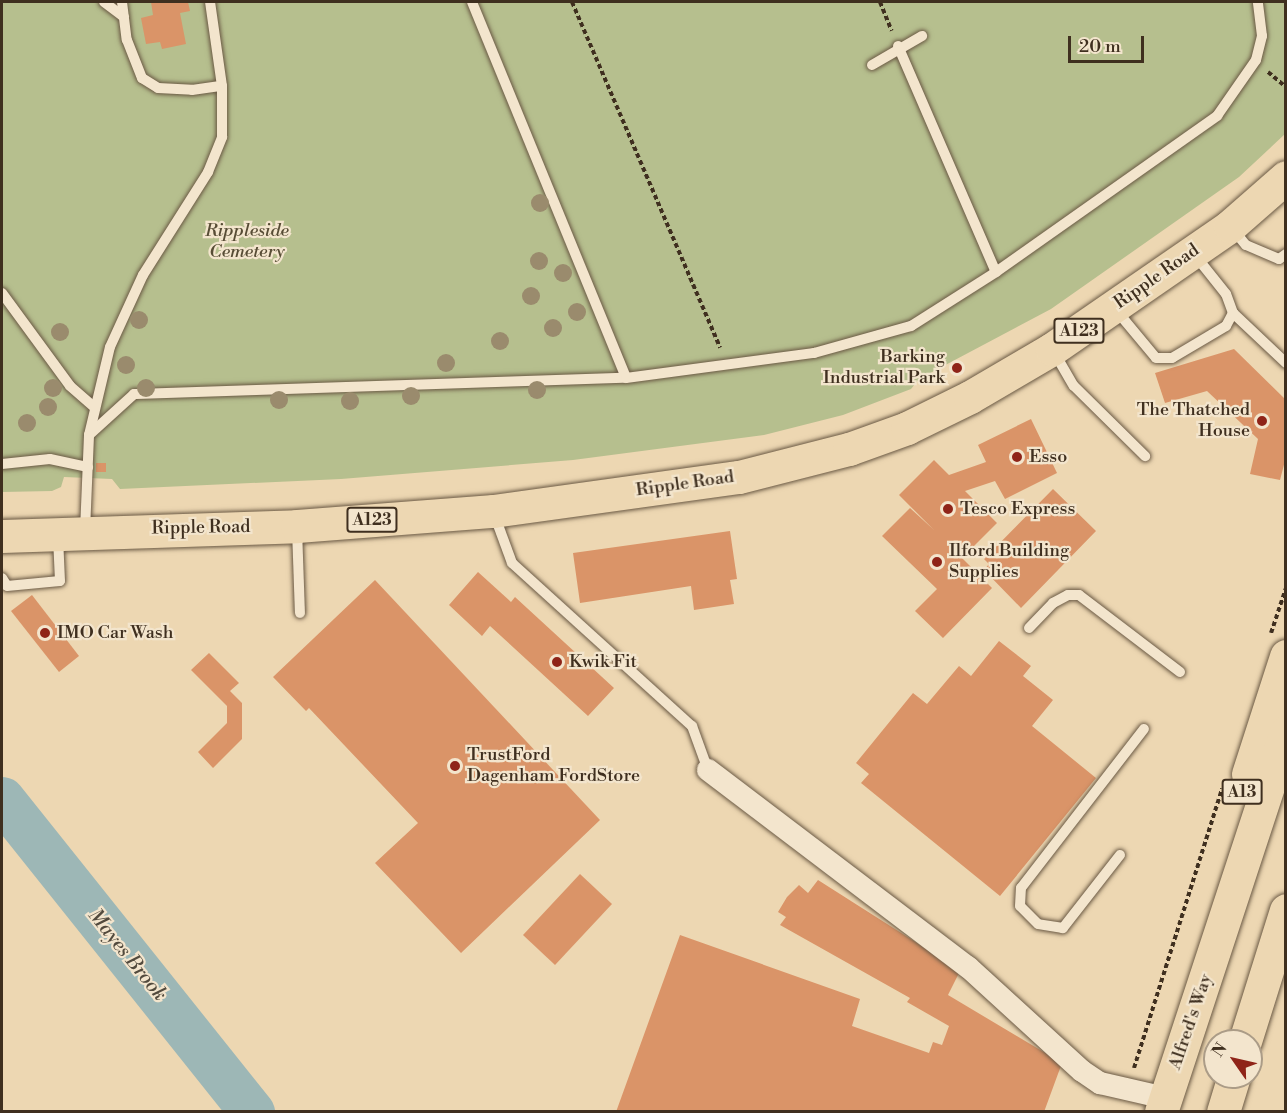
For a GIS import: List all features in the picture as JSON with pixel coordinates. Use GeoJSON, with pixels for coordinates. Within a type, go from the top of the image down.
{"type":"FeatureCollection","features":[{"type":"Feature","properties":{"kind":"main road","name":"Ripple Road"},"geometry":{"type":"LineString","coordinates":[[2,536],[297,526],[493,511],[739,477],[849,449],[907,428],[970,397],[1052,349],[1230,226],[1286,177]]}},
{"type":"Feature","properties":{"kind":"main road","name":"A13"},"geometry":{"type":"LineString","coordinates":[[1222,932],[1229,831],[1286,656]]}},
{"type":"Feature","properties":{"kind":"main road","name":"A13"},"geometry":{"type":"LineString","coordinates":[[1222,932],[1286,732]]}},
{"type":"Feature","properties":{"kind":"main road"},"geometry":{"type":"LineString","coordinates":[[1250,1029],[1281,946],[1286,910]]}},
{"type":"Feature","properties":{"kind":"main road","name":"Alfred's Way"},"geometry":{"type":"LineString","coordinates":[[1163,1105],[1222,932]]}},
{"type":"Feature","properties":{"kind":"main road"},"geometry":{"type":"LineString","coordinates":[[1223,1112],[1230,1089]]}},
{"type":"Feature","properties":{"kind":"street"},"geometry":{"type":"LineString","coordinates":[[708,770],[968,967],[1082,1071],[1100,1083],[1127,1089],[1163,1105]]}},
{"type":"Feature","properties":{"kind":"lane"},"geometry":{"type":"LineString","coordinates":[[104,2],[124,16]]}},
{"type":"Feature","properties":{"kind":"lane"},"geometry":{"type":"LineString","coordinates":[[122,2],[127,40],[142,78],[158,88],[192,90],[222,86]]}},
{"type":"Feature","properties":{"kind":"lane"},"geometry":{"type":"LineString","coordinates":[[2,578],[7,586],[60,581],[88,467],[89,435],[110,347],[139,285],[211,163],[222,137],[222,86],[210,2]]}},
{"type":"Feature","properties":{"kind":"lane"},"geometry":{"type":"LineString","coordinates":[[472,2],[626,378]]}},
{"type":"Feature","properties":{"kind":"lane"},"geometry":{"type":"LineString","coordinates":[[89,435],[134,394],[626,378],[814,353],[911,326],[996,272],[1217,116],[1256,60],[1262,36],[1258,2]]}},
{"type":"Feature","properties":{"kind":"lane"},"geometry":{"type":"LineString","coordinates":[[872,64],[898,46],[922,36]]}},
{"type":"Feature","properties":{"kind":"lane"},"geometry":{"type":"LineString","coordinates":[[898,46],[996,272]]}},
{"type":"Feature","properties":{"kind":"lane"},"geometry":{"type":"LineString","coordinates":[[1230,226],[1246,245],[1279,259],[1286,254]]}},
{"type":"Feature","properties":{"kind":"lane"},"geometry":{"type":"LineString","coordinates":[[1192,252],[1226,294],[1233,313],[1286,363]]}},
{"type":"Feature","properties":{"kind":"lane"},"geometry":{"type":"LineString","coordinates":[[2,293],[70,386],[95,408]]}},
{"type":"Feature","properties":{"kind":"lane"},"geometry":{"type":"LineString","coordinates":[[1114,307],[1156,358],[1172,358],[1195,346],[1226,326],[1233,313]]}},
{"type":"Feature","properties":{"kind":"lane"},"geometry":{"type":"LineString","coordinates":[[1052,349],[1074,386],[1145,456]]}},
{"type":"Feature","properties":{"kind":"lane"},"geometry":{"type":"LineString","coordinates":[[2,464],[50,459],[88,467]]}},
{"type":"Feature","properties":{"kind":"lane"},"geometry":{"type":"LineString","coordinates":[[493,511],[512,563],[692,726],[708,770]]}},
{"type":"Feature","properties":{"kind":"lane"},"geometry":{"type":"LineString","coordinates":[[297,526],[300,613]]}},
{"type":"Feature","properties":{"kind":"lane"},"geometry":{"type":"LineString","coordinates":[[1029,628],[1053,603],[1068,595],[1079,595],[1180,672]]}},
{"type":"Feature","properties":{"kind":"lane"},"geometry":{"type":"LineString","coordinates":[[1120,855],[1063,927],[1038,924],[1020,906],[1021,888],[1144,729]]}},
{"type":"Feature","properties":{"kind":"path"},"geometry":{"type":"LineString","coordinates":[[572,2],[727,365]]}},
{"type":"Feature","properties":{"kind":"path"},"geometry":{"type":"LineString","coordinates":[[880,2],[898,46]]}},
{"type":"Feature","properties":{"kind":"path"},"geometry":{"type":"LineString","coordinates":[[1127,1089],[1223,788]]}},
{"type":"Feature","properties":{"kind":"green space","name":"Rippleside Cemetery"},"geometry":{"type":"Polygon","coordinates":[[[2,2],[1285,2],[1285,134],[1239,177],[1051,309],[919,379],[911,389],[843,415],[764,435],[573,460],[341,479],[120,489],[112,479],[64,477],[61,487],[52,491],[2,492],[2,2]]]}},
{"type":"Feature","properties":{"kind":"building"},"geometry":{"type":"Polygon","coordinates":[[[151,2],[188,2],[190,11],[180,13],[186,44],[162,49],[160,42],[146,44],[141,18],[153,15],[151,2]]]}},
{"type":"Feature","properties":{"kind":"building","name":"The Thatched House"},"geometry":{"type":"Polygon","coordinates":[[[1234,349],[1286,400],[1286,457],[1280,480],[1250,474],[1258,439],[1207,391],[1165,403],[1155,373],[1234,349]]]}},
{"type":"Feature","properties":{"kind":"building"},"geometry":{"type":"Polygon","coordinates":[[[1031,419],[1057,473],[1005,499],[995,481],[965,491],[997,523],[962,558],[992,588],[943,638],[915,611],[937,589],[882,536],[910,508],[934,530],[899,495],[934,460],[949,475],[986,462],[978,445],[1031,419]]]}},
{"type":"Feature","properties":{"kind":"building"},"geometry":{"type":"Polygon","coordinates":[[[96,463],[106,463],[106,472],[96,472],[96,463]]]}},
{"type":"Feature","properties":{"kind":"building"},"geometry":{"type":"Polygon","coordinates":[[[1053,489],[1096,531],[1021,608],[984,570],[989,564],[984,559],[1053,489]]]}},
{"type":"Feature","properties":{"kind":"building"},"geometry":{"type":"Polygon","coordinates":[[[730,531],[737,579],[730,580],[734,604],[694,610],[691,586],[580,603],[573,553],[730,531]]]}},
{"type":"Feature","properties":{"kind":"building","name":"Kwik Fit"},"geometry":{"type":"Polygon","coordinates":[[[478,572],[511,602],[515,597],[614,688],[588,716],[490,626],[482,636],[449,605],[478,572]]]}},
{"type":"Feature","properties":{"kind":"building","name":"TrustFord Dagenham FordStore"},"geometry":{"type":"Polygon","coordinates":[[[375,580],[600,820],[461,953],[375,863],[418,823],[309,708],[306,711],[273,677],[375,580]]]}},
{"type":"Feature","properties":{"kind":"building","name":"IMO Car Wash"},"geometry":{"type":"Polygon","coordinates":[[[32,595],[79,656],[59,672],[11,611],[32,595]]]}},
{"type":"Feature","properties":{"kind":"building"},"geometry":{"type":"Polygon","coordinates":[[[999,641],[1031,666],[1023,676],[1053,700],[1032,726],[1096,778],[1000,896],[861,783],[869,774],[856,763],[913,693],[927,704],[959,666],[971,676],[999,641]]]}},
{"type":"Feature","properties":{"kind":"building"},"geometry":{"type":"Polygon","coordinates":[[[209,653],[239,683],[230,691],[242,703],[242,739],[213,768],[198,752],[227,723],[227,706],[191,670],[209,653]]]}},
{"type":"Feature","properties":{"kind":"building"},"geometry":{"type":"Polygon","coordinates":[[[580,874],[612,904],[555,965],[523,935],[580,874]]]}},
{"type":"Feature","properties":{"kind":"building"},"geometry":{"type":"Polygon","coordinates":[[[818,880],[950,964],[959,973],[948,995],[1062,1063],[1044,1112],[616,1112],[680,935],[860,999],[852,1026],[929,1053],[933,1042],[942,1045],[949,1026],[907,1002],[910,998],[780,925],[786,917],[778,912],[787,897],[799,885],[808,893],[818,880]]]}},
{"type":"Feature","properties":{"kind":"waterway","name":"Mayes Brook"},"geometry":{"type":"LineString","coordinates":[[2,799],[252,1112]]}},
{"type":"Feature","properties":{"kind":"place","name":"Barking Industrial Park"},"geometry":{"type":"Point","coordinates":[957,368]}},
{"type":"Feature","properties":{"kind":"place","name":"The Thatched House"},"geometry":{"type":"Point","coordinates":[1262,421]}},
{"type":"Feature","properties":{"kind":"place","name":"Esso"},"geometry":{"type":"Point","coordinates":[1017,457]}},
{"type":"Feature","properties":{"kind":"place","name":"Tesco Express"},"geometry":{"type":"Point","coordinates":[948,509]}},
{"type":"Feature","properties":{"kind":"place","name":"Ilford Building Supplies"},"geometry":{"type":"Point","coordinates":[937,562]}},
{"type":"Feature","properties":{"kind":"place","name":"IMO Car Wash"},"geometry":{"type":"Point","coordinates":[45,633]}},
{"type":"Feature","properties":{"kind":"place","name":"Kwik Fit"},"geometry":{"type":"Point","coordinates":[557,662]}},
{"type":"Feature","properties":{"kind":"place","name":"TrustFord Dagenham FordStore"},"geometry":{"type":"Point","coordinates":[455,766]}}]}
